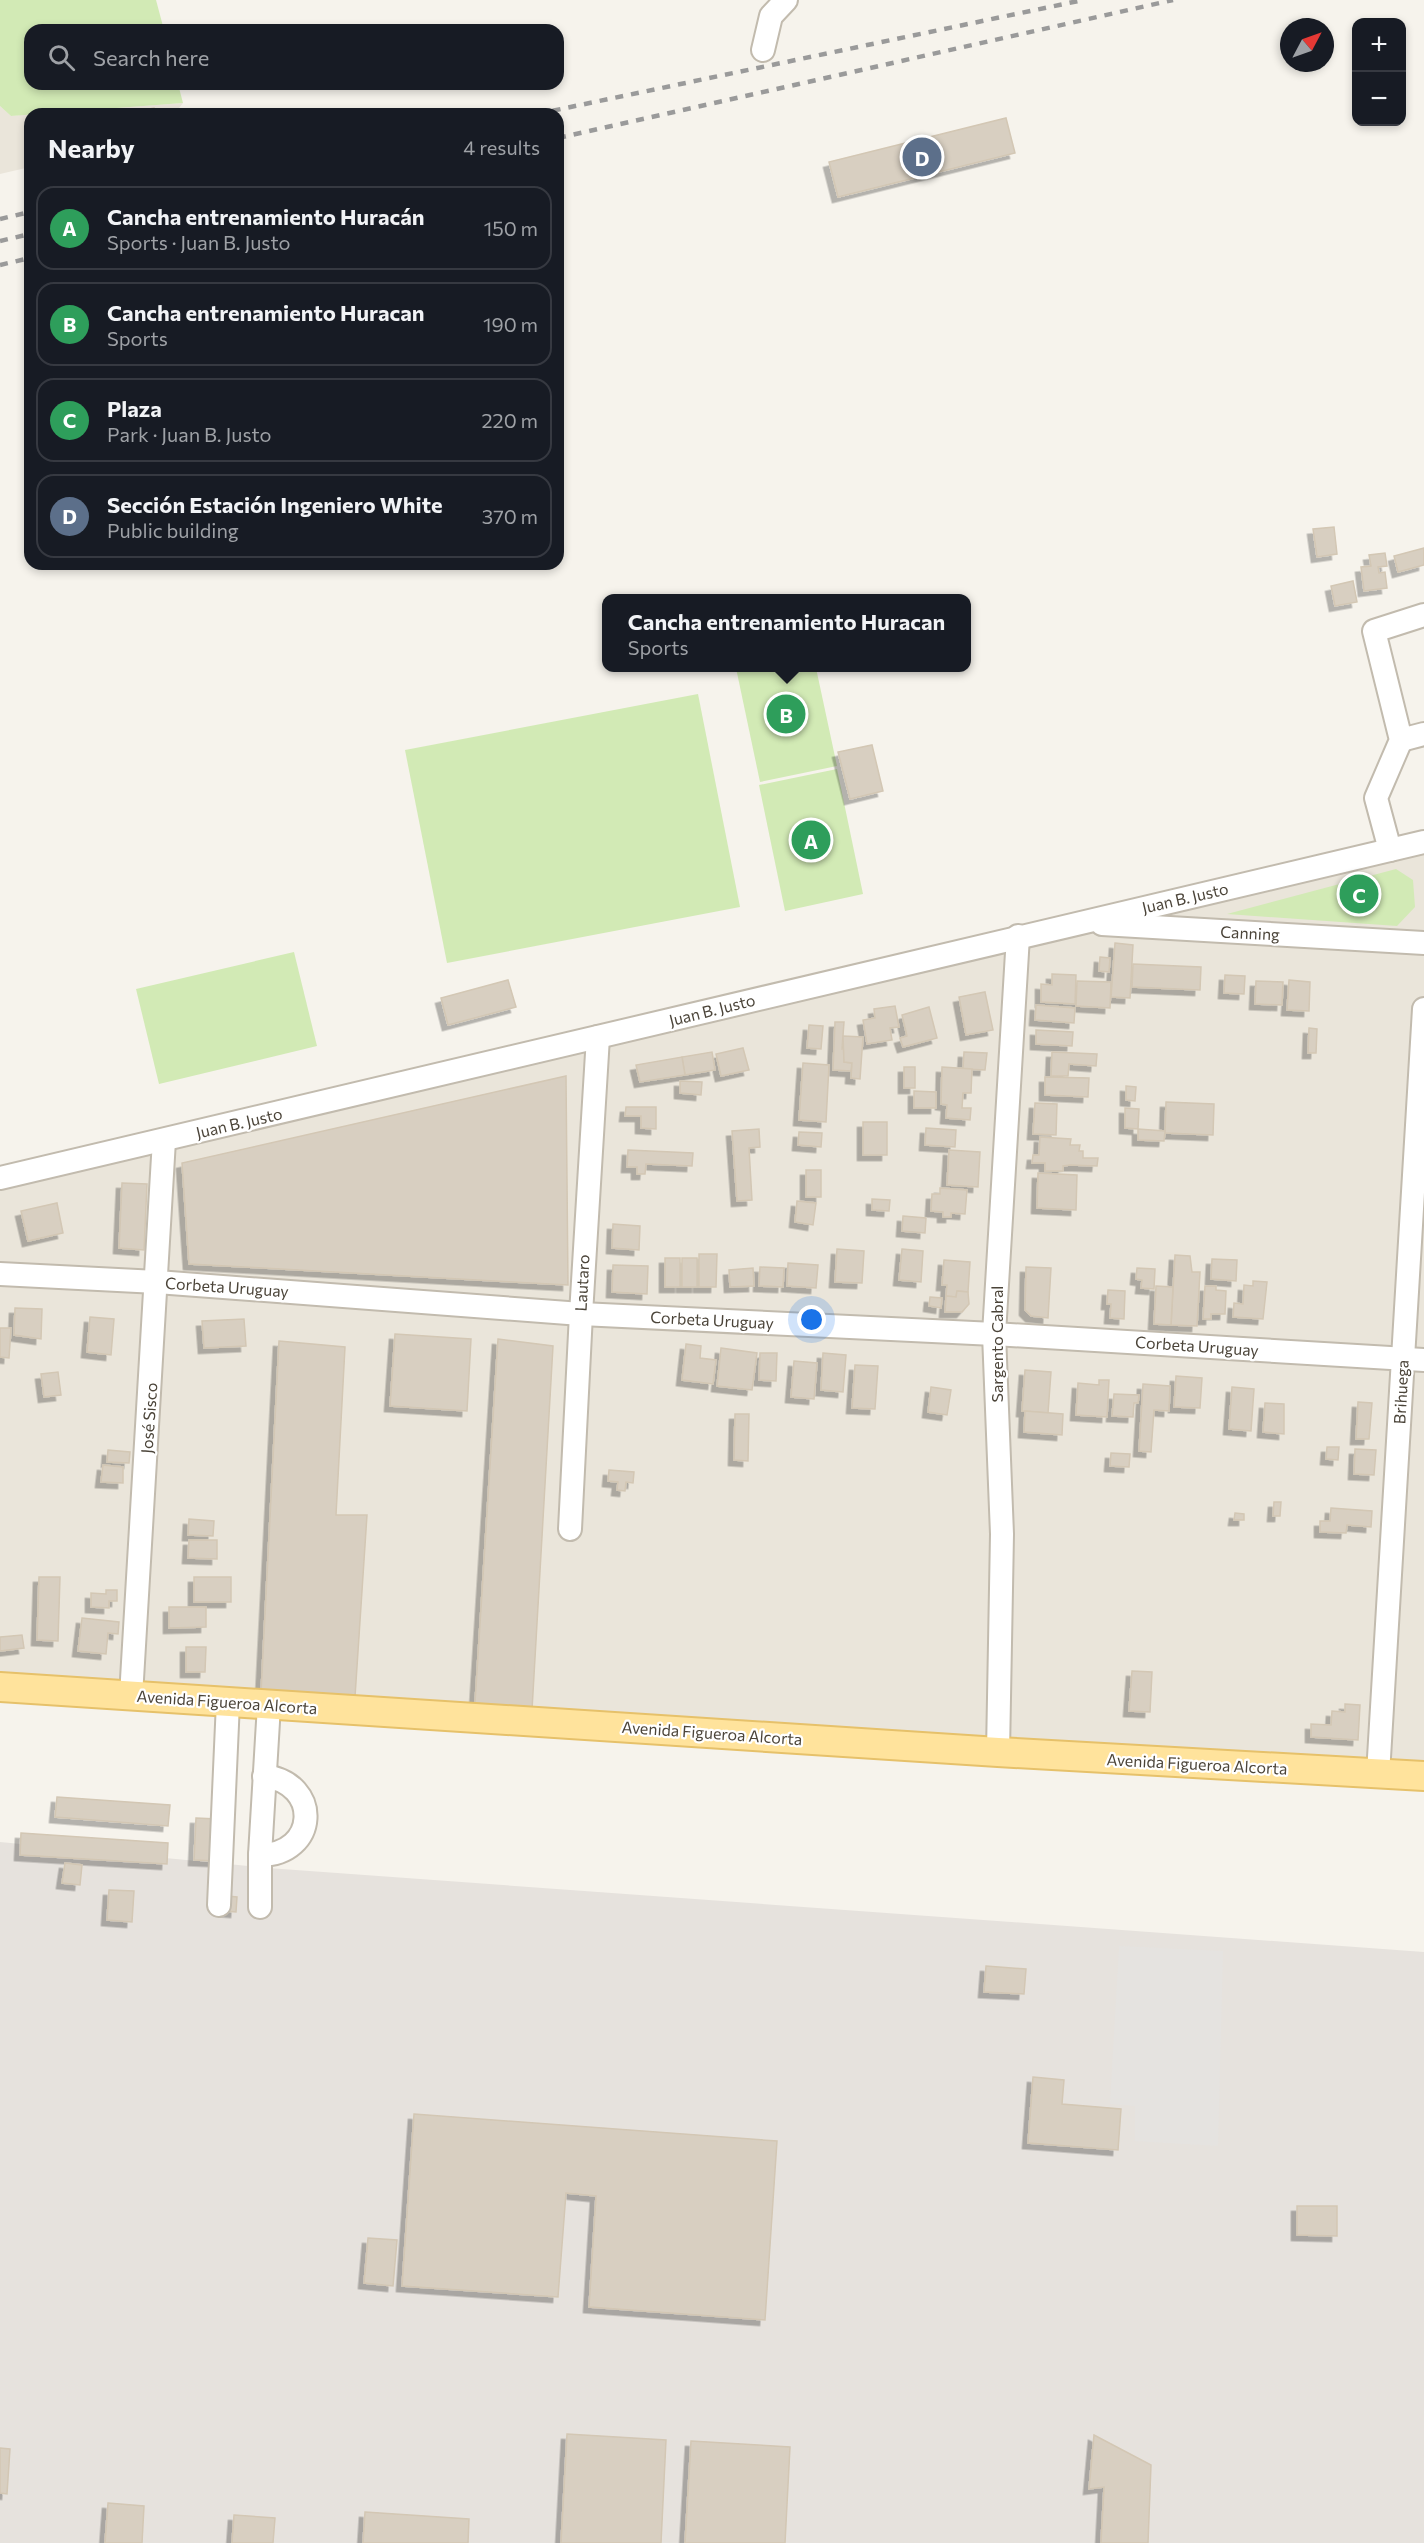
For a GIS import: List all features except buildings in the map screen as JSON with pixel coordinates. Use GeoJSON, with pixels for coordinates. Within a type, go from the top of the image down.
{"type":"FeatureCollection","features":[{"type":"Feature","properties":{"kind":"main road","name":"Avenida Figueroa Alcorta"},"geometry":{"type":"LineString","coordinates":[[0,1687],[998,1752],[1424,1776]]}},
{"type":"Feature","properties":{"kind":"street"},"geometry":{"type":"LineString","coordinates":[[763,50],[771,16],[786,0]]}},
{"type":"Feature","properties":{"kind":"street"},"geometry":{"type":"LineString","coordinates":[[1390,850],[1376,798],[1401,740],[1374,631],[1424,615]]}},
{"type":"Feature","properties":{"kind":"street"},"geometry":{"type":"LineString","coordinates":[[1401,740],[1424,734]]}},
{"type":"Feature","properties":{"kind":"street","name":"Juan B. Justo"},"geometry":{"type":"LineString","coordinates":[[0,1178],[1424,842]]}},
{"type":"Feature","properties":{"kind":"street","name":"Canning"},"geometry":{"type":"LineString","coordinates":[[1077,923],[1424,943]]}},
{"type":"Feature","properties":{"kind":"street","name":"Sargento Cabral"},"geometry":{"type":"LineString","coordinates":[[998,1752],[1002,1534],[994,1334],[1018,936]]}},
{"type":"Feature","properties":{"kind":"street","name":"Brihuega"},"geometry":{"type":"LineString","coordinates":[[1378,1774],[1414,1360],[1424,1010]]}},
{"type":"Feature","properties":{"kind":"street","name":"Lautaro"},"geometry":{"type":"LineString","coordinates":[[570,1529],[580,1314],[598,1037]]}},
{"type":"Feature","properties":{"kind":"street","name":"José Sisco"},"geometry":{"type":"LineString","coordinates":[[131,1696],[164,1140]]}},
{"type":"Feature","properties":{"kind":"street","name":"Corbeta Uruguay"},"geometry":{"type":"LineString","coordinates":[[0,1274],[157,1282],[580,1314],[994,1334],[1414,1360]]}},
{"type":"Feature","properties":{"kind":"street"},"geometry":{"type":"LineString","coordinates":[[219,1905],[228,1702]]}},
{"type":"Feature","properties":{"kind":"street"},"geometry":{"type":"LineString","coordinates":[[260,1907],[260,1855],[269,1705]]}},
{"type":"Feature","properties":{"kind":"street"},"geometry":{"type":"LineString","coordinates":[[260,1855],[273,1855],[291,1847],[303,1831],[306,1818],[299,1793],[289,1784],[277,1778],[264,1776]]}},
{"type":"Feature","properties":{"kind":"shaded area"},"geometry":{"type":"Polygon","coordinates":[[[183,103],[179,108],[115,108],[183,103]]]}},
{"type":"Feature","properties":{"kind":"shaded area"},"geometry":{"type":"Polygon","coordinates":[[[0,106],[11,116],[24,115],[24,168],[0,174],[0,106]]]}},
{"type":"Feature","properties":{"kind":"shaded area"},"geometry":{"type":"Polygon","coordinates":[[[1424,842],[1424,1776],[0,1687],[0,1178],[1424,842]]]}},
{"type":"Feature","properties":{"kind":"shaded area"},"geometry":{"type":"Polygon","coordinates":[[[0,1842],[268,1868],[1424,1952],[1424,2543],[0,2543],[0,1842]]]}},
{"type":"Feature","properties":{"kind":"shaded area"},"geometry":{"type":"Polygon","coordinates":[[[1119,1946],[1223,1951],[1218,2146],[1135,2141],[1135,2106],[1110,2104],[1119,1946]]]}},
{"type":"Feature","properties":{"kind":"green space"},"geometry":{"type":"Polygon","coordinates":[[[0,0],[156,0],[162,24],[24,24],[24,90],[180,90],[183,103],[117,108],[24,108],[24,115],[11,116],[0,106],[0,0]]]}},
{"type":"Feature","properties":{"kind":"green space"},"geometry":{"type":"Polygon","coordinates":[[[737,672],[817,672],[837,766],[760,782],[737,672]]]}},
{"type":"Feature","properties":{"kind":"green space"},"geometry":{"type":"Polygon","coordinates":[[[698,694],[740,907],[447,963],[405,750],[698,694]]]}},
{"type":"Feature","properties":{"kind":"green space"},"geometry":{"type":"Polygon","coordinates":[[[837,769],[863,894],[785,911],[759,785],[837,769]]]}},
{"type":"Feature","properties":{"kind":"green space"},"geometry":{"type":"Polygon","coordinates":[[[1396,869],[1413,880],[1415,907],[1397,926],[1227,914],[1396,869]]]}},
{"type":"Feature","properties":{"kind":"green space"},"geometry":{"type":"Polygon","coordinates":[[[294,952],[317,1046],[159,1084],[136,989],[294,952]]]}},
{"type":"Feature","properties":{"kind":"railway"},"geometry":{"type":"LineString","coordinates":[[564,108],[1083,0]]}},
{"type":"Feature","properties":{"kind":"railway"},"geometry":{"type":"LineString","coordinates":[[564,137],[1173,0]]}},
{"type":"Feature","properties":{"kind":"railway"},"geometry":{"type":"LineString","coordinates":[[0,219],[24,213]]}},
{"type":"Feature","properties":{"kind":"railway"},"geometry":{"type":"LineString","coordinates":[[0,241],[24,235]]}},
{"type":"Feature","properties":{"kind":"railway"},"geometry":{"type":"LineString","coordinates":[[0,265],[24,259]]}},
{"type":"Feature","properties":{"kind":"place","name":"Sección Estación Ingeniero White"},"geometry":{"type":"Point","coordinates":[922,157]}},
{"type":"Feature","properties":{"kind":"place","name":"Cancha entrenamiento Huracan"},"geometry":{"type":"Point","coordinates":[786,714]}},
{"type":"Feature","properties":{"kind":"place","name":"Cancha entrenamiento Huracán"},"geometry":{"type":"Point","coordinates":[811,840]}},
{"type":"Feature","properties":{"kind":"place","name":"Plaza"},"geometry":{"type":"Point","coordinates":[1359,894]}}]}
